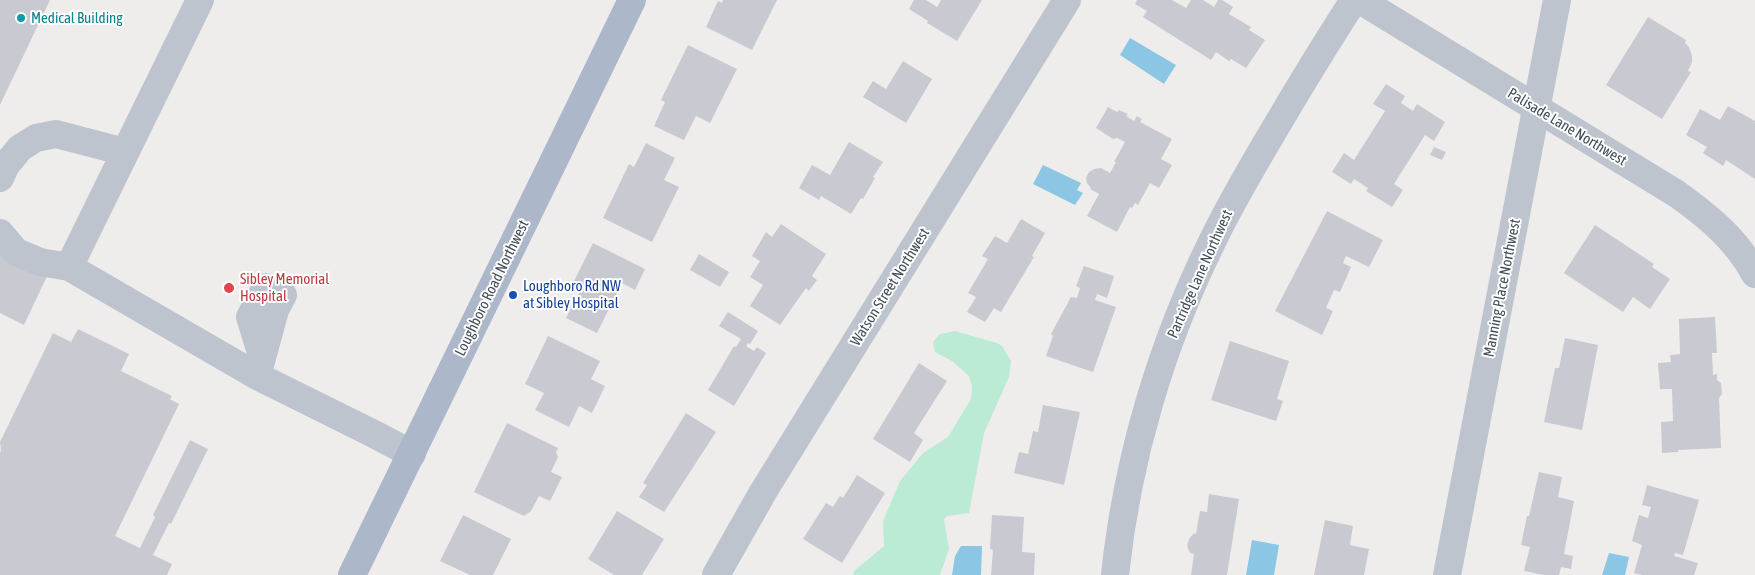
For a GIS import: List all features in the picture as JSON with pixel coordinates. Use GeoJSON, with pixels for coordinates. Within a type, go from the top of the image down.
{"type":"FeatureCollection","features":[{"type":"Feature","properties":{"kind":"main road","name":"Loughboro Road Northwest"},"geometry":{"type":"LineString","coordinates":[[352,575],[632,0]]}},
{"type":"Feature","properties":{"kind":"street"},"geometry":{"type":"LineString","coordinates":[[69,267],[200,0]]}},
{"type":"Feature","properties":{"kind":"street","name":"Watson Street Northwest"},"geometry":{"type":"LineString","coordinates":[[716,575],[763,492],[1068,0]]}},
{"type":"Feature","properties":{"kind":"street","name":"Partridge Lane Northwest"},"geometry":{"type":"LineString","coordinates":[[1114,575],[1121,528],[1137,450],[1162,364],[1187,296],[1212,241],[1244,181],[1334,30],[1354,0]]}},
{"type":"Feature","properties":{"kind":"street","name":"Palisade Lane Northwest"},"geometry":{"type":"LineString","coordinates":[[1360,0],[1654,180],[1698,210],[1719,226],[1755,274]]}},
{"type":"Feature","properties":{"kind":"street","name":"Manning Place Northwest"},"geometry":{"type":"LineString","coordinates":[[1447,575],[1557,0]]}},
{"type":"Feature","properties":{"kind":"street"},"geometry":{"type":"LineString","coordinates":[[0,178],[6,165],[20,148],[36,138],[56,134],[126,152]]}},
{"type":"Feature","properties":{"kind":"street"},"geometry":{"type":"LineString","coordinates":[[0,233],[16,252],[40,262],[69,267],[260,366],[372,433],[412,454]]}},
{"type":"Feature","properties":{"kind":"street"},"geometry":{"type":"LineString","coordinates":[[260,366],[275,310],[275,291]]}},
{"type":"Feature","properties":{"kind":"green space"},"geometry":{"type":"Polygon","coordinates":[[[955,331],[997,343],[1002,346],[1011,361],[1009,377],[984,433],[969,513],[947,516],[944,519],[949,549],[940,575],[854,575],[853,572],[884,546],[883,521],[900,481],[923,453],[948,437],[971,399],[972,386],[969,376],[952,361],[935,352],[933,342],[940,334],[955,331]]]}},
{"type":"Feature","properties":{"kind":"water"},"geometry":{"type":"Polygon","coordinates":[[[1130,38],[1176,65],[1164,84],[1120,55],[1130,38]]]}},
{"type":"Feature","properties":{"kind":"water"},"geometry":{"type":"Polygon","coordinates":[[[1043,165],[1081,183],[1077,190],[1083,193],[1075,205],[1033,184],[1043,165]]]}},
{"type":"Feature","properties":{"kind":"water"},"geometry":{"type":"Polygon","coordinates":[[[1252,540],[1279,545],[1274,575],[1246,575],[1252,540]]]}},
{"type":"Feature","properties":{"kind":"water"},"geometry":{"type":"Polygon","coordinates":[[[961,546],[982,546],[981,575],[952,575],[955,556],[961,546]]]}},
{"type":"Feature","properties":{"kind":"water"},"geometry":{"type":"Polygon","coordinates":[[[1609,553],[1629,557],[1625,575],[1602,575],[1609,553]]]}},
{"type":"Feature","properties":{"kind":"building","name":"Medical Building"},"geometry":{"type":"Polygon","coordinates":[[[0,0],[50,0],[0,105],[0,0]]]}},
{"type":"Feature","properties":{"kind":"building"},"geometry":{"type":"Polygon","coordinates":[[[723,0],[777,0],[752,50],[706,27],[718,1],[722,3],[723,0]]]}},
{"type":"Feature","properties":{"kind":"building"},"geometry":{"type":"Polygon","coordinates":[[[914,0],[926,0],[937,7],[941,0],[982,0],[957,41],[927,23],[928,21],[909,9],[914,0]]]}},
{"type":"Feature","properties":{"kind":"building"},"geometry":{"type":"Polygon","coordinates":[[[1137,0],[1172,0],[1186,8],[1191,0],[1203,0],[1214,7],[1218,0],[1222,0],[1233,7],[1229,14],[1251,27],[1249,30],[1265,40],[1246,68],[1231,59],[1229,61],[1216,52],[1211,60],[1143,17],[1147,11],[1135,4],[1137,0]]]}},
{"type":"Feature","properties":{"kind":"building"},"geometry":{"type":"Polygon","coordinates":[[[1648,17],[1686,40],[1685,43],[1689,47],[1692,56],[1692,62],[1688,71],[1691,72],[1662,119],[1606,85],[1648,17]]]}},
{"type":"Feature","properties":{"kind":"building"},"geometry":{"type":"Polygon","coordinates":[[[688,45],[737,69],[710,123],[696,116],[684,140],[654,126],[665,102],[661,100],[688,45]]]}},
{"type":"Feature","properties":{"kind":"building"},"geometry":{"type":"Polygon","coordinates":[[[903,61],[932,79],[906,123],[863,97],[873,81],[886,89],[903,61]]]}},
{"type":"Feature","properties":{"kind":"building"},"geometry":{"type":"Polygon","coordinates":[[[1386,84],[1405,96],[1401,103],[1413,111],[1417,104],[1445,122],[1434,141],[1425,135],[1394,184],[1403,190],[1392,207],[1366,191],[1368,188],[1354,179],[1351,184],[1332,172],[1344,153],[1354,160],[1385,111],[1373,104],[1386,84]]]}},
{"type":"Feature","properties":{"kind":"building"},"geometry":{"type":"Polygon","coordinates":[[[1728,106],[1755,121],[1755,179],[1726,160],[1723,166],[1703,153],[1707,147],[1686,135],[1700,109],[1720,120],[1728,106]]]}},
{"type":"Feature","properties":{"kind":"building"},"geometry":{"type":"Polygon","coordinates":[[[1108,107],[1117,112],[1119,110],[1128,114],[1126,116],[1134,121],[1137,116],[1142,119],[1140,122],[1172,139],[1161,159],[1172,165],[1159,188],[1150,183],[1138,205],[1135,203],[1132,208],[1130,207],[1117,232],[1087,216],[1099,194],[1090,189],[1087,183],[1086,178],[1089,172],[1101,168],[1110,173],[1125,142],[1117,138],[1113,139],[1096,128],[1108,107]]]}},
{"type":"Feature","properties":{"kind":"building"},"geometry":{"type":"Polygon","coordinates":[[[849,142],[883,162],[873,177],[875,178],[863,199],[861,198],[851,214],[821,196],[819,200],[799,188],[812,165],[830,175],[849,142]]]}},
{"type":"Feature","properties":{"kind":"building"},"geometry":{"type":"Polygon","coordinates":[[[646,143],[675,158],[664,180],[679,187],[652,242],[603,218],[629,164],[634,167],[646,143]]]}},
{"type":"Feature","properties":{"kind":"building"},"geometry":{"type":"Polygon","coordinates":[[[1434,147],[1446,152],[1442,160],[1430,155],[1434,147]]]}},
{"type":"Feature","properties":{"kind":"building"},"geometry":{"type":"Polygon","coordinates":[[[1327,211],[1383,240],[1369,267],[1346,256],[1343,263],[1351,267],[1340,292],[1334,290],[1326,308],[1333,311],[1322,335],[1275,311],[1327,211]]]}},
{"type":"Feature","properties":{"kind":"building"},"geometry":{"type":"Polygon","coordinates":[[[1021,219],[1045,233],[1032,256],[1034,257],[1001,312],[994,308],[985,322],[967,312],[976,297],[968,293],[988,259],[982,256],[995,236],[1007,243],[1021,219]]]}},
{"type":"Feature","properties":{"kind":"building"},"geometry":{"type":"Polygon","coordinates":[[[781,224],[826,254],[812,276],[817,280],[809,291],[806,288],[780,325],[750,306],[763,285],[750,277],[760,261],[752,256],[766,232],[772,237],[781,224]]]}},
{"type":"Feature","properties":{"kind":"building"},"geometry":{"type":"Polygon","coordinates":[[[1595,225],[1654,264],[1652,267],[1670,279],[1650,309],[1633,297],[1623,312],[1564,273],[1595,225]]]}},
{"type":"Feature","properties":{"kind":"building"},"geometry":{"type":"Polygon","coordinates":[[[593,243],[645,269],[635,290],[622,283],[597,333],[566,318],[581,289],[572,285],[593,243]]]}},
{"type":"Feature","properties":{"kind":"building"},"geometry":{"type":"Polygon","coordinates":[[[0,249],[49,272],[24,325],[0,313],[0,249]]]}},
{"type":"Feature","properties":{"kind":"building"},"geometry":{"type":"Polygon","coordinates":[[[699,254],[729,272],[720,287],[690,270],[699,254]]]}},
{"type":"Feature","properties":{"kind":"building"},"geometry":{"type":"Polygon","coordinates":[[[1084,266],[1114,276],[1107,298],[1097,294],[1095,300],[1116,307],[1093,372],[1046,356],[1053,336],[1051,334],[1071,297],[1077,298],[1080,288],[1076,286],[1084,266]]]}},
{"type":"Feature","properties":{"kind":"building"},"geometry":{"type":"Polygon","coordinates":[[[728,312],[758,331],[750,344],[748,343],[746,346],[754,351],[757,347],[766,353],[734,406],[708,390],[734,346],[736,347],[741,339],[719,326],[728,312]]]}},
{"type":"Feature","properties":{"kind":"building"},"geometry":{"type":"Polygon","coordinates":[[[1715,317],[1717,353],[1712,353],[1713,375],[1717,374],[1717,380],[1721,383],[1722,394],[1719,398],[1721,448],[1678,450],[1678,452],[1662,453],[1661,422],[1673,421],[1672,389],[1660,389],[1658,363],[1671,362],[1670,355],[1680,354],[1679,319],[1715,317]]]}},
{"type":"Feature","properties":{"kind":"building"},"geometry":{"type":"Polygon","coordinates":[[[78,329],[129,354],[121,371],[172,396],[170,399],[179,404],[115,536],[140,548],[155,517],[153,515],[190,440],[208,449],[171,524],[169,523],[153,555],[172,564],[167,575],[0,575],[0,442],[53,333],[71,342],[78,329]]]}},
{"type":"Feature","properties":{"kind":"building"},"geometry":{"type":"Polygon","coordinates":[[[548,336],[600,361],[591,379],[605,386],[592,413],[579,406],[569,427],[535,410],[544,393],[525,384],[548,336]]]}},
{"type":"Feature","properties":{"kind":"building"},"geometry":{"type":"Polygon","coordinates":[[[1565,338],[1598,345],[1582,430],[1544,422],[1555,368],[1559,368],[1565,338]]]}},
{"type":"Feature","properties":{"kind":"building"},"geometry":{"type":"Polygon","coordinates":[[[1230,341],[1289,361],[1277,399],[1283,401],[1276,421],[1211,400],[1230,341]]]}},
{"type":"Feature","properties":{"kind":"building"},"geometry":{"type":"Polygon","coordinates":[[[919,363],[947,381],[914,433],[923,440],[910,462],[873,439],[919,363]]]}},
{"type":"Feature","properties":{"kind":"building"},"geometry":{"type":"Polygon","coordinates":[[[1043,405],[1080,412],[1064,485],[1014,473],[1019,452],[1028,454],[1033,431],[1038,432],[1043,405]]]}},
{"type":"Feature","properties":{"kind":"building"},"geometry":{"type":"Polygon","coordinates":[[[686,413],[716,432],[664,512],[639,497],[647,485],[643,483],[686,413]]]}},
{"type":"Feature","properties":{"kind":"building"},"geometry":{"type":"Polygon","coordinates":[[[507,423],[558,448],[556,452],[558,457],[551,472],[562,477],[550,501],[539,496],[531,511],[524,516],[474,492],[507,423]]]}},
{"type":"Feature","properties":{"kind":"building"},"geometry":{"type":"Polygon","coordinates":[[[1539,472],[1562,477],[1558,497],[1574,501],[1564,554],[1573,556],[1571,569],[1561,567],[1559,575],[1544,575],[1524,571],[1530,547],[1521,545],[1539,472]]]}},
{"type":"Feature","properties":{"kind":"building"},"geometry":{"type":"Polygon","coordinates":[[[857,475],[885,493],[842,563],[803,539],[826,503],[833,507],[840,496],[843,498],[857,475]]]}},
{"type":"Feature","properties":{"kind":"building"},"geometry":{"type":"Polygon","coordinates":[[[1647,485],[1699,500],[1683,555],[1675,553],[1674,556],[1698,563],[1694,575],[1642,575],[1634,573],[1642,545],[1632,541],[1639,515],[1648,518],[1651,507],[1642,505],[1647,485]]]}},
{"type":"Feature","properties":{"kind":"building"},"geometry":{"type":"Polygon","coordinates":[[[1209,494],[1239,499],[1227,575],[1191,575],[1194,554],[1190,553],[1187,546],[1189,539],[1194,533],[1196,534],[1200,511],[1207,512],[1209,494]]]}},
{"type":"Feature","properties":{"kind":"building"},"geometry":{"type":"Polygon","coordinates":[[[617,511],[664,539],[642,575],[614,575],[588,559],[617,511]]]}},
{"type":"Feature","properties":{"kind":"building"},"geometry":{"type":"Polygon","coordinates":[[[463,515],[511,539],[493,575],[470,575],[440,561],[463,515]]]}},
{"type":"Feature","properties":{"kind":"building"},"geometry":{"type":"Polygon","coordinates":[[[992,515],[1024,517],[1022,552],[1035,553],[1034,575],[991,575],[993,550],[990,549],[992,515]]]}},
{"type":"Feature","properties":{"kind":"building"},"geometry":{"type":"Polygon","coordinates":[[[1325,520],[1353,526],[1350,545],[1369,549],[1364,575],[1314,575],[1325,520]]]}},
{"type":"Feature","properties":{"kind":"place","name":"Medical Building"},"geometry":{"type":"Point","coordinates":[21,18]}},
{"type":"Feature","properties":{"kind":"place","name":"Sibley Memorial Hospital"},"geometry":{"type":"Point","coordinates":[229,288]}},
{"type":"Feature","properties":{"kind":"place","name":"Loughboro Rd NW at Sibley Hospital"},"geometry":{"type":"Point","coordinates":[513,295]}}]}
